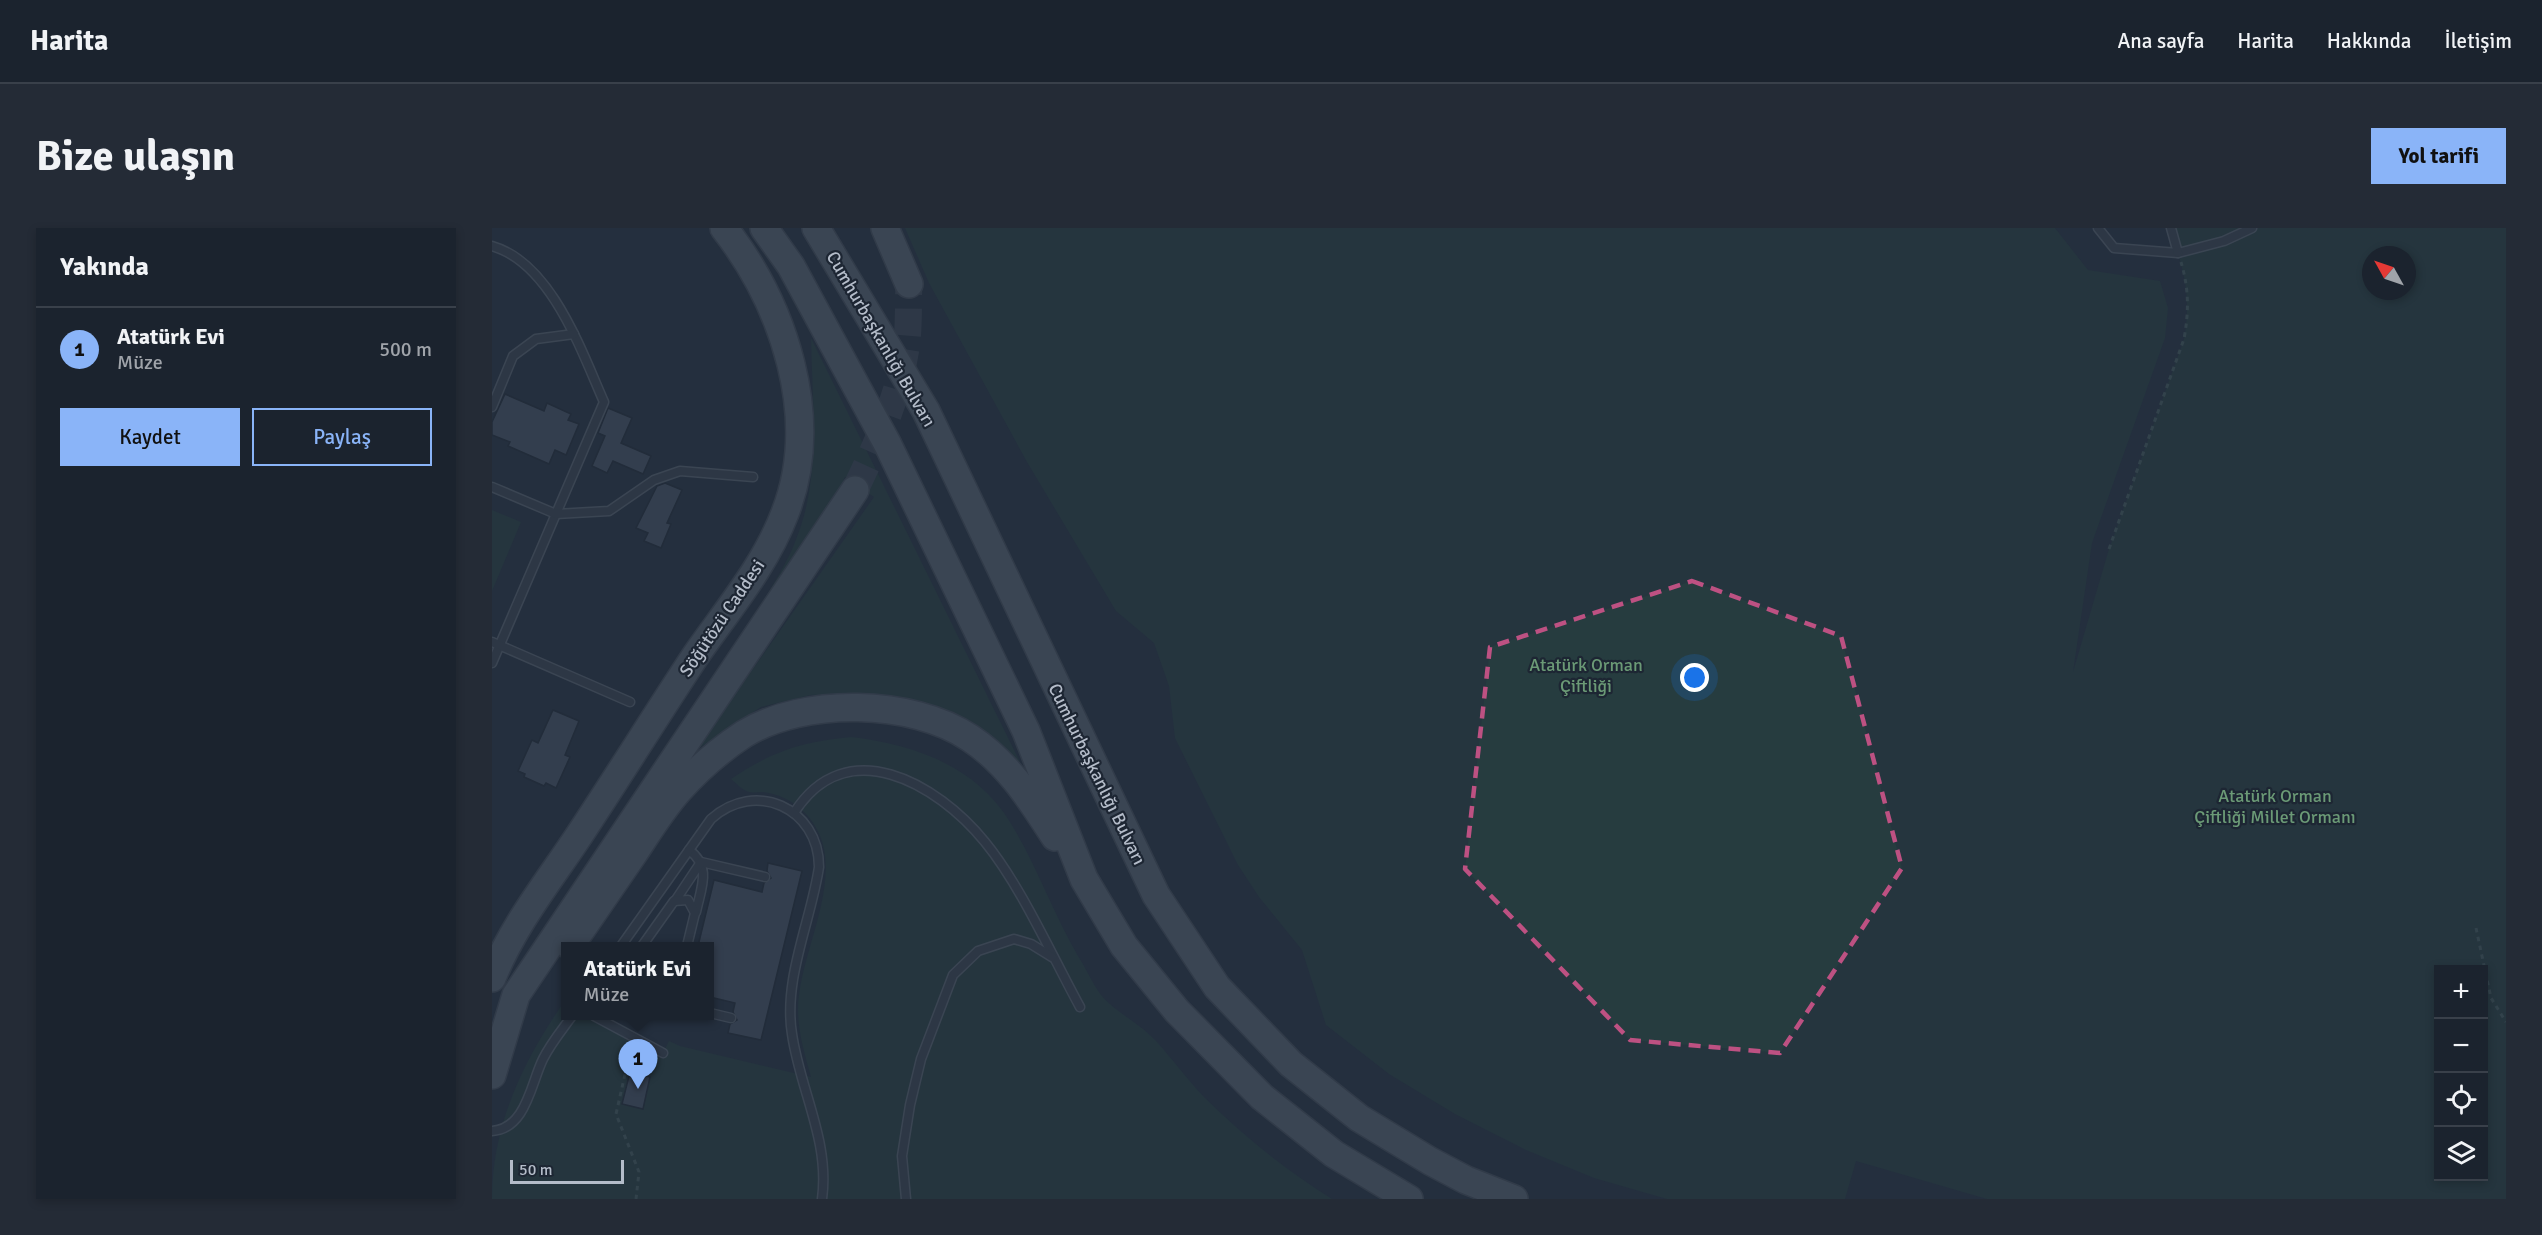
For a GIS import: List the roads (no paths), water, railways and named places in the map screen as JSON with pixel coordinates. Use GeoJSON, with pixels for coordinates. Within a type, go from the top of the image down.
{"type":"FeatureCollection","features":[{"type":"Feature","properties":{"kind":"main road","name":"Söğütözü Caddesi"},"geometry":{"type":"LineString","coordinates":[[492,978],[527,911],[701,649],[758,568],[786,512],[800,452],[797,384],[780,326],[724,228]]}},
{"type":"Feature","properties":{"kind":"main road"},"geometry":{"type":"LineString","coordinates":[[764,228],[791,266],[888,445],[1026,731],[1084,879]]}},
{"type":"Feature","properties":{"kind":"main road","name":"Cumhurbaşkanlığı Bulvarı"},"geometry":{"type":"LineString","coordinates":[[816,228],[926,411],[1156,895],[1217,987],[1291,1064],[1359,1118],[1466,1180],[1514,1199]]}},
{"type":"Feature","properties":{"kind":"main road"},"geometry":{"type":"LineString","coordinates":[[885,228],[909,284]]}},
{"type":"Feature","properties":{"kind":"main road"},"geometry":{"type":"LineString","coordinates":[[495,1066],[516,995],[855,490]]}},
{"type":"Feature","properties":{"kind":"main road"},"geometry":{"type":"LineString","coordinates":[[573,942],[679,790],[713,758],[745,733],[782,719],[821,710],[863,708],[903,712],[942,722],[969,737],[995,757],[1021,785],[1084,879],[1124,946],[1150,980],[1233,1069],[1262,1097],[1325,1147],[1409,1199]]}},
{"type":"Feature","properties":{"kind":"main road"},"geometry":{"type":"LineString","coordinates":[[495,1066],[561,961]]}},
{"type":"Feature","properties":{"kind":"lane"},"geometry":{"type":"LineString","coordinates":[[2098,228],[2114,248],[2178,253],[2224,241],[2252,228]]}},
{"type":"Feature","properties":{"kind":"lane"},"geometry":{"type":"LineString","coordinates":[[2171,228],[2178,253]]}},
{"type":"Feature","properties":{"kind":"lane"},"geometry":{"type":"LineString","coordinates":[[492,246],[509,251],[537,275],[574,334],[604,402],[556,514],[496,644],[492,663]]}},
{"type":"Feature","properties":{"kind":"lane"},"geometry":{"type":"LineString","coordinates":[[492,407],[513,356],[536,339],[574,334]]}},
{"type":"Feature","properties":{"kind":"lane"},"geometry":{"type":"LineString","coordinates":[[492,487],[556,514],[609,511],[654,480],[680,471],[753,477]]}},
{"type":"Feature","properties":{"kind":"lane"},"geometry":{"type":"LineString","coordinates":[[496,644],[630,702]]}},
{"type":"Feature","properties":{"kind":"lane"},"geometry":{"type":"LineString","coordinates":[[794,813],[821,781],[850,770],[887,773],[923,790],[957,813],[986,842],[1009,878],[1080,1008]]}},
{"type":"Feature","properties":{"kind":"lane"},"geometry":{"type":"LineString","coordinates":[[624,942],[711,819],[719,812],[739,802],[770,801],[794,813],[813,837],[819,857],[816,888],[792,986],[790,1010],[792,1034],[822,1148],[822,1199]]}},
{"type":"Feature","properties":{"kind":"lane"},"geometry":{"type":"LineString","coordinates":[[689,850],[701,862],[765,877]]}},
{"type":"Feature","properties":{"kind":"lane"},"geometry":{"type":"LineString","coordinates":[[645,942],[701,862]]}},
{"type":"Feature","properties":{"kind":"lane"},"geometry":{"type":"LineString","coordinates":[[688,942],[704,878],[701,862]]}},
{"type":"Feature","properties":{"kind":"lane"},"geometry":{"type":"LineString","coordinates":[[674,901],[688,900],[696,913]]}},
{"type":"Feature","properties":{"kind":"lane"},"geometry":{"type":"LineString","coordinates":[[906,1199],[902,1156],[910,1105],[921,1059],[953,975],[978,951],[1014,939],[1031,944],[1053,957]]}},
{"type":"Feature","properties":{"kind":"lane"},"geometry":{"type":"LineString","coordinates":[[714,1014],[731,1018]]}},
{"type":"Feature","properties":{"kind":"lane"},"geometry":{"type":"LineString","coordinates":[[492,1131],[506,1127],[522,1111],[544,1058],[569,1020]]}},
{"type":"Feature","properties":{"kind":"lane"},"geometry":{"type":"LineString","coordinates":[[602,1020],[663,1053]]}},
{"type":"Feature","properties":{"kind":"tunnel"},"geometry":{"type":"LineString","coordinates":[[855,490],[880,436],[894,398],[904,360],[909,284]]}},
{"type":"Feature","properties":{"kind":"place","name":"Atatürk Evi"},"geometry":{"type":"Point","coordinates":[638,1089]}},
{"type":"Feature","properties":{"kind":"park label","name":"Atatürk Orman Çiftliği"},"geometry":{"type":"Point","coordinates":[1586,675]}},
{"type":"Feature","properties":{"kind":"park label","name":"Atatürk Orman Çiftliği Millet Ormanı"},"geometry":{"type":"Point","coordinates":[2275,806]}}]}
